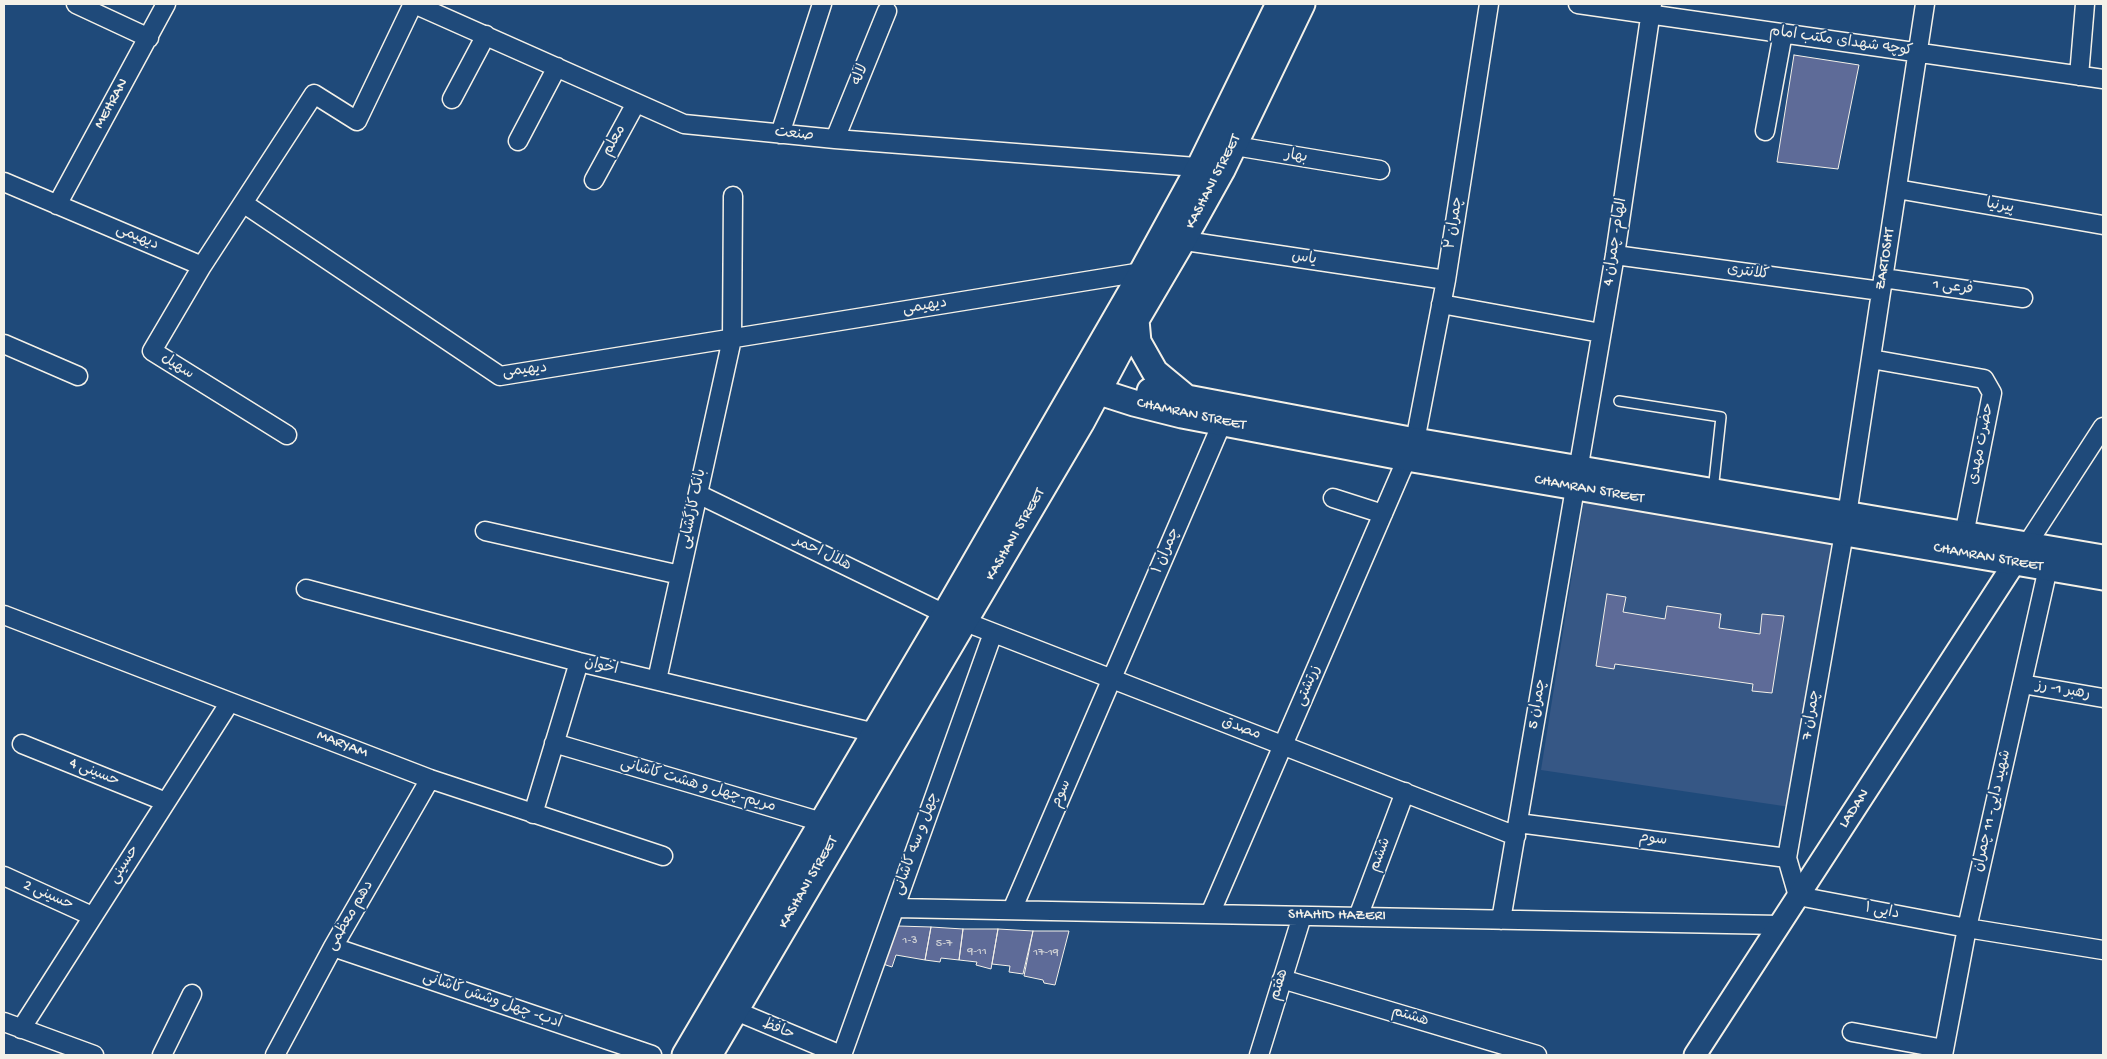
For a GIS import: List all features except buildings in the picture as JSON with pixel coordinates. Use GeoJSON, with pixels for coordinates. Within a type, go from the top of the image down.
{"type":"FeatureCollection","features":[{"type":"Feature","properties":{"kind":"main road","name":"KASHANI STREET"},"geometry":{"type":"LineString","coordinates":[[686,1055],[726,1007],[831,825],[956,618],[1153,273],[1211,168],[1279,4]]}},
{"type":"Feature","properties":{"kind":"main road","name":"KASHANI STREET"},"geometry":{"type":"LineString","coordinates":[[1222,144],[1302,4]]}},
{"type":"Feature","properties":{"kind":"main road","name":"KASHANI STREET"},"geometry":{"type":"LineString","coordinates":[[956,618],[1081,423],[1092,381],[1136,320],[1153,273]]}},
{"type":"Feature","properties":{"kind":"main road"},"geometry":{"type":"LineString","coordinates":[[1136,320],[1138,342],[1155,372],[1186,398]]}},
{"type":"Feature","properties":{"kind":"main road","name":"CHAMRAN STREET"},"geometry":{"type":"LineString","coordinates":[[1092,381],[1186,398],[1411,450]]}},
{"type":"Feature","properties":{"kind":"main road","name":"CHAMRAN STREET"},"geometry":{"type":"LineString","coordinates":[[1092,381],[1134,403],[1222,423],[1411,450],[2020,554],[2103,558]]}},
{"type":"Feature","properties":{"kind":"main road"},"geometry":{"type":"LineString","coordinates":[[1081,423],[1110,408],[1134,403]]}},
{"type":"Feature","properties":{"kind":"main road","name":"CHAMRAN STREET"},"geometry":{"type":"LineString","coordinates":[[1576,478],[1713,492],[1846,524],[1964,534],[2020,554],[2048,568],[2103,577]]}},
{"type":"Feature","properties":{"kind":"main road","name":"KASHANI STREET"},"geometry":{"type":"LineString","coordinates":[[709,1055],[726,1007]]}},
{"type":"Feature","properties":{"kind":"street"},"geometry":{"type":"LineString","coordinates":[[76,4],[148,38]]}},
{"type":"Feature","properties":{"kind":"street","name":"MEHRAN"},"geometry":{"type":"LineString","coordinates":[[58,205],[166,4]]}},
{"type":"Feature","properties":{"kind":"street"},"geometry":{"type":"LineString","coordinates":[[202,266],[314,94],[357,121],[413,4]]}},
{"type":"Feature","properties":{"kind":"street","name":"صنعت"},"geometry":{"type":"LineString","coordinates":[[413,4],[684,124],[835,139],[1211,168]]}},
{"type":"Feature","properties":{"kind":"street"},"geometry":{"type":"LineString","coordinates":[[780,134],[822,4]]}},
{"type":"Feature","properties":{"kind":"street","name":"چمران ۲"},"geometry":{"type":"LineString","coordinates":[[1411,450],[1446,280],[1489,4]]}},
{"type":"Feature","properties":{"kind":"street","name":"کوچه شهدای مکتب امام"},"geometry":{"type":"LineString","coordinates":[[1578,4],[1651,9],[1783,33],[2103,79]]}},
{"type":"Feature","properties":{"kind":"street","name":"ZARTOSHT"},"geometry":{"type":"LineString","coordinates":[[1846,524],[1925,4]]}},
{"type":"Feature","properties":{"kind":"street"},"geometry":{"type":"LineString","coordinates":[[2079,76],[2085,4]]}},
{"type":"Feature","properties":{"kind":"street","name":"الهام- چمران 4"},"geometry":{"type":"LineString","coordinates":[[1576,478],[1614,255],[1651,9]]}},
{"type":"Feature","properties":{"kind":"street","name":"لاله"},"geometry":{"type":"LineString","coordinates":[[835,139],[886,11]]}},
{"type":"Feature","properties":{"kind":"street"},"geometry":{"type":"LineString","coordinates":[[1765,131],[1783,33]]}},
{"type":"Feature","properties":{"kind":"street"},"geometry":{"type":"LineString","coordinates":[[452,99],[486,35]]}},
{"type":"Feature","properties":{"kind":"street"},"geometry":{"type":"LineString","coordinates":[[518,141],[557,67]]}},
{"type":"Feature","properties":{"kind":"street","name":"معلم"},"geometry":{"type":"LineString","coordinates":[[594,180],[636,103]]}},
{"type":"Feature","properties":{"kind":"street","name":"بهار"},"geometry":{"type":"LineString","coordinates":[[1222,144],[1380,170]]}},
{"type":"Feature","properties":{"kind":"street","name":"دیهیمی"},"geometry":{"type":"LineString","coordinates":[[4,182],[202,266]]}},
{"type":"Feature","properties":{"kind":"street","name":"پیرنیا"},"geometry":{"type":"LineString","coordinates":[[1897,189],[2103,225]]}},
{"type":"Feature","properties":{"kind":"street","name":"بانک کارگشایی"},"geometry":{"type":"LineString","coordinates":[[657,680],[732,339],[733,196]]}},
{"type":"Feature","properties":{"kind":"street","name":"دیهیمی"},"geometry":{"type":"LineString","coordinates":[[243,203],[500,376],[1153,273]]}},
{"type":"Feature","properties":{"kind":"street","name":"یاس"},"geometry":{"type":"LineString","coordinates":[[1172,239],[1446,280]]}},
{"type":"Feature","properties":{"kind":"street","name":"کلانتری"},"geometry":{"type":"LineString","coordinates":[[1614,255],[1882,284]]}},
{"type":"Feature","properties":{"kind":"street","name":"سهیل"},"geometry":{"type":"LineString","coordinates":[[202,266],[152,351],[287,435]]}},
{"type":"Feature","properties":{"kind":"street","name":"فرعی 1"},"geometry":{"type":"LineString","coordinates":[[1882,284],[2023,298]]}},
{"type":"Feature","properties":{"kind":"street"},"geometry":{"type":"LineString","coordinates":[[1441,304],[1601,333]]}},
{"type":"Feature","properties":{"kind":"street"},"geometry":{"type":"LineString","coordinates":[[4,344],[78,376]]}},
{"type":"Feature","properties":{"kind":"street","name":"حضرت مهدی"},"geometry":{"type":"LineString","coordinates":[[1871,359],[1984,379],[1992,393],[1964,534]]}},
{"type":"Feature","properties":{"kind":"street","name":"چمران ۱"},"geometry":{"type":"LineString","coordinates":[[1112,679],[1222,423]]}},
{"type":"Feature","properties":{"kind":"street"},"geometry":{"type":"LineString","coordinates":[[2020,554],[2103,427]]}},
{"type":"Feature","properties":{"kind":"street","name":"زرتشتی"},"geometry":{"type":"LineString","coordinates":[[1210,914],[1411,450]]}},
{"type":"Feature","properties":{"kind":"street","name":"چمران 5"},"geometry":{"type":"LineString","coordinates":[[1502,920],[1576,478]]}},
{"type":"Feature","properties":{"kind":"street","name":"هلال احمر"},"geometry":{"type":"LineString","coordinates":[[698,494],[956,618]]}},
{"type":"Feature","properties":{"kind":"street"},"geometry":{"type":"LineString","coordinates":[[1334,498],[1383,514]]}},
{"type":"Feature","properties":{"kind":"street","name":"چمران 7"},"geometry":{"type":"LineString","coordinates":[[1798,896],[1787,858],[1846,524]]}},
{"type":"Feature","properties":{"kind":"street"},"geometry":{"type":"LineString","coordinates":[[485,531],[680,576]]}},
{"type":"Feature","properties":{"kind":"street","name":"LADAN"},"geometry":{"type":"LineString","coordinates":[[1695,1055],[2020,554]]}},
{"type":"Feature","properties":{"kind":"street","name":"شهید دایی- 11 چمران"},"geometry":{"type":"LineString","coordinates":[[1943,1052],[1967,928],[2048,568]]}},
{"type":"Feature","properties":{"kind":"street","name":"اخوان"},"geometry":{"type":"LineString","coordinates":[[306,589],[579,662],[886,735]]}},
{"type":"Feature","properties":{"kind":"street","name":"MARYAM"},"geometry":{"type":"LineString","coordinates":[[4,615],[430,779],[663,856]]}},
{"type":"Feature","properties":{"kind":"street","name":"مصدق"},"geometry":{"type":"LineString","coordinates":[[956,618],[1283,746],[1405,792],[1517,830]]}},
{"type":"Feature","properties":{"kind":"street","name":"چهل و سه کاشانی"},"geometry":{"type":"LineString","coordinates":[[842,1055],[993,633]]}},
{"type":"Feature","properties":{"kind":"street"},"geometry":{"type":"LineString","coordinates":[[533,814],[579,662]]}},
{"type":"Feature","properties":{"kind":"street","name":"سوم"},"geometry":{"type":"LineString","coordinates":[[1012,910],[1112,679]]}},
{"type":"Feature","properties":{"kind":"street","name":"رهبر 1- رز"},"geometry":{"type":"LineString","coordinates":[[2022,684],[2103,698]]}},
{"type":"Feature","properties":{"kind":"street","name":"حسینی"},"geometry":{"type":"LineString","coordinates":[[21,1029],[230,702]]}},
{"type":"Feature","properties":{"kind":"street","name":"مریم-چهل و هشت کاشانی"},"geometry":{"type":"LineString","coordinates":[[554,743],[831,825]]}},
{"type":"Feature","properties":{"kind":"street","name":"حسینی 4"},"geometry":{"type":"LineString","coordinates":[[22,744],[166,802]]}},
{"type":"Feature","properties":{"kind":"street","name":"دهم معظمی"},"geometry":{"type":"LineString","coordinates":[[276,1055],[333,947],[430,779]]}},
{"type":"Feature","properties":{"kind":"street","name":"ششم"},"geometry":{"type":"LineString","coordinates":[[1358,917],[1405,792]]}},
{"type":"Feature","properties":{"kind":"street","name":"سوم"},"geometry":{"type":"LineString","coordinates":[[1517,830],[1787,858]]}},
{"type":"Feature","properties":{"kind":"street","name":"حسینی 2"},"geometry":{"type":"LineString","coordinates":[[4,876],[92,916]]}},
{"type":"Feature","properties":{"kind":"street","name":"دایی ۱"},"geometry":{"type":"LineString","coordinates":[[1798,896],[1967,928],[2103,950]]}},
{"type":"Feature","properties":{"kind":"street","name":"SHAHID HAZERI"},"geometry":{"type":"LineString","coordinates":[[895,908],[1779,925]]}},
{"type":"Feature","properties":{"kind":"street","name":"هفتم"},"geometry":{"type":"LineString","coordinates":[[1259,1055],[1302,916]]}},
{"type":"Feature","properties":{"kind":"street","name":"ادب- چهل وشش کاشانی"},"geometry":{"type":"LineString","coordinates":[[333,947],[652,1055]]}},
{"type":"Feature","properties":{"kind":"street","name":"هشتم"},"geometry":{"type":"LineString","coordinates":[[1282,979],[1537,1055]]}},
{"type":"Feature","properties":{"kind":"street"},"geometry":{"type":"LineString","coordinates":[[162,1055],[192,994]]}},
{"type":"Feature","properties":{"kind":"street","name":"حافظ"},"geometry":{"type":"LineString","coordinates":[[726,1007],[842,1055]]}},
{"type":"Feature","properties":{"kind":"street"},"geometry":{"type":"LineString","coordinates":[[4,1022],[94,1055]]}},
{"type":"Feature","properties":{"kind":"street"},"geometry":{"type":"LineString","coordinates":[[1852,1032],[1943,1052]]}},
{"type":"Feature","properties":{"kind":"lane"},"geometry":{"type":"LineString","coordinates":[[1619,401],[1721,417],[1713,492]]}},
{"type":"Feature","properties":{"kind":"shaded area"},"geometry":{"type":"Polygon","coordinates":[[[1584,499],[1833,539],[1790,807],[1541,770],[1584,499]]]}}]}
